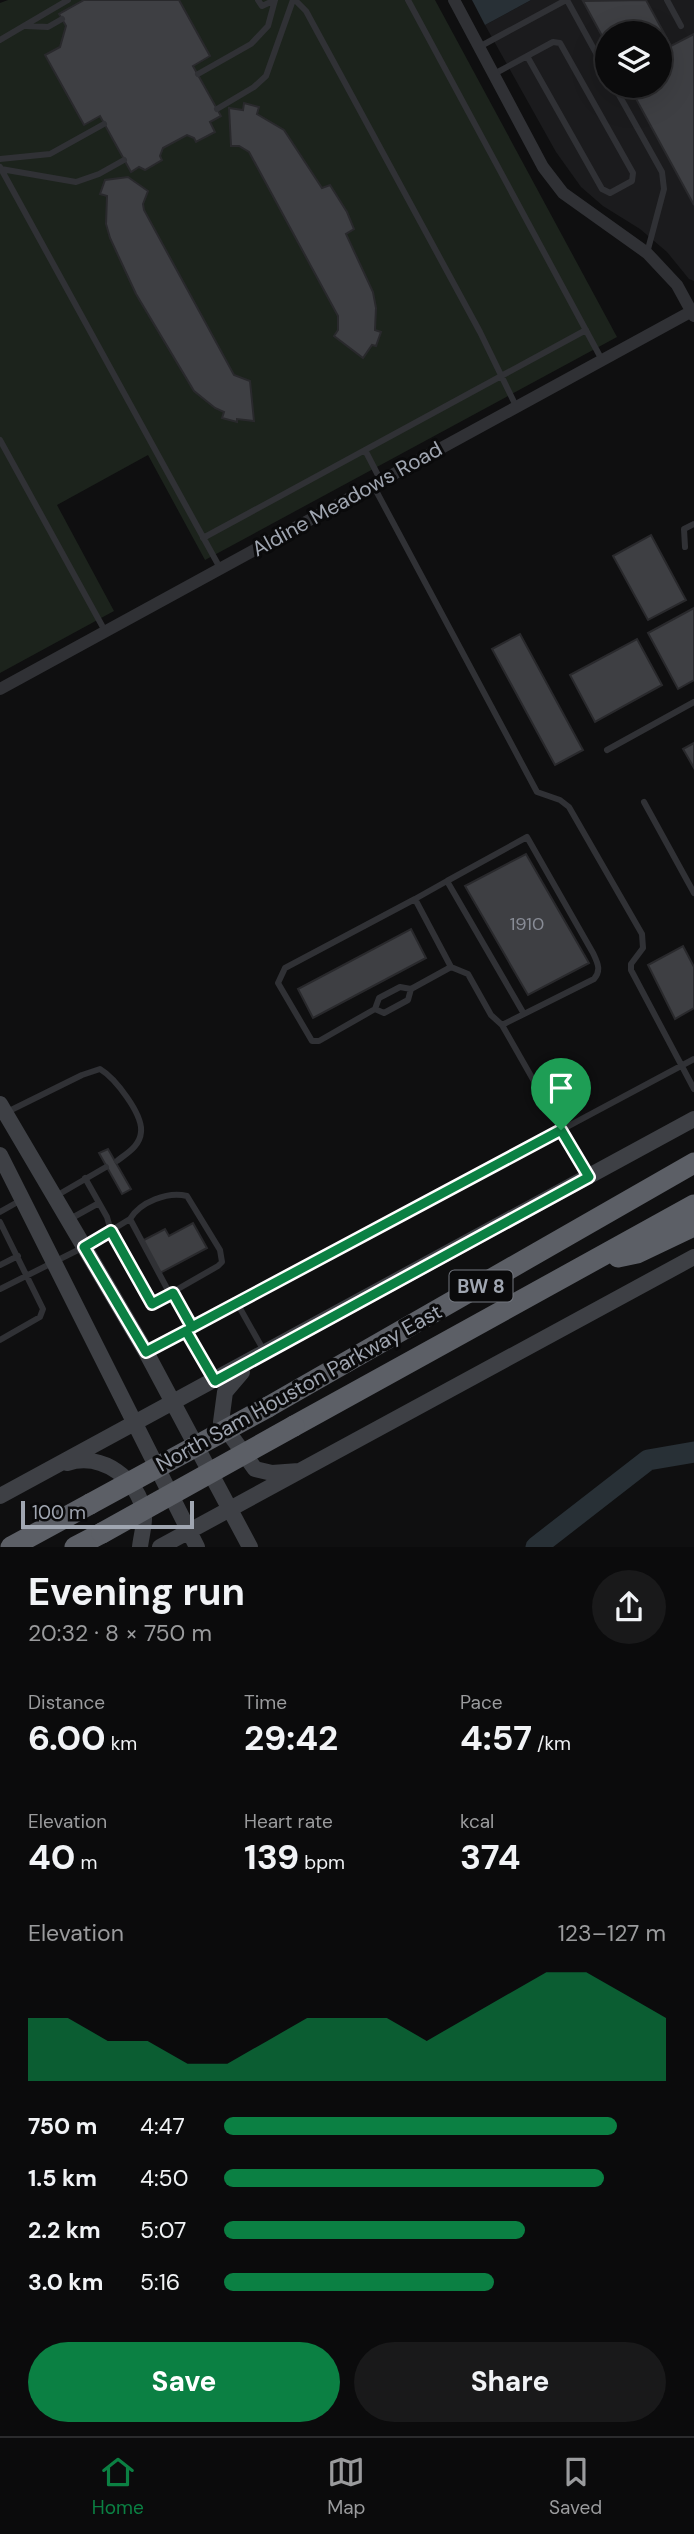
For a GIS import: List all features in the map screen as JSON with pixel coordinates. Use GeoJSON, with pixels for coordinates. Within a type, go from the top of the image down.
{"type":"FeatureCollection","features":[{"type":"Feature","properties":{"kind":"highway","name":"North Sam Houston Parkway East"},"geometry":{"type":"LineString","coordinates":[[11,1547],[268,1407],[694,1163]]}},
{"type":"Feature","properties":{"kind":"highway","name":"North Sam Houston Parkway East"},"geometry":{"type":"LineString","coordinates":[[75,1547],[694,1205]]}},
{"type":"Feature","properties":{"kind":"highway"},"geometry":{"type":"LineString","coordinates":[[589,1263],[637,1253],[694,1226]]}},
{"type":"Feature","properties":{"kind":"main road"},"geometry":{"type":"LineString","coordinates":[[3,1109],[146,1352],[250,1547]]}},
{"type":"Feature","properties":{"kind":"main road"},"geometry":{"type":"LineString","coordinates":[[0,1496],[174,1404],[694,1119]]}},
{"type":"Feature","properties":{"kind":"main road"},"geometry":{"type":"LineString","coordinates":[[0,1154],[193,1540]]}},
{"type":"Feature","properties":{"kind":"main road"},"geometry":{"type":"LineString","coordinates":[[160,1547],[193,1540],[231,1510],[694,1257]]}},
{"type":"Feature","properties":{"kind":"main road"},"geometry":{"type":"LineString","coordinates":[[258,1358],[225,1392],[221,1422],[256,1469],[272,1473],[304,1471]]}},
{"type":"Feature","properties":{"kind":"main road"},"geometry":{"type":"LineString","coordinates":[[54,1467],[73,1461],[100,1462],[118,1471],[137,1493],[144,1516],[140,1547]]}},
{"type":"Feature","properties":{"kind":"street"},"geometry":{"type":"LineString","coordinates":[[454,0],[543,167],[563,193],[647,253],[677,285],[693,312]]}},
{"type":"Feature","properties":{"kind":"street","name":"Aldine Meadows Road"},"geometry":{"type":"LineString","coordinates":[[0,689],[693,312]]}},
{"type":"Feature","properties":{"kind":"lane"},"geometry":{"type":"LineString","coordinates":[[0,40],[68,0]]}},
{"type":"Feature","properties":{"kind":"lane"},"geometry":{"type":"LineString","coordinates":[[258,0],[262,6],[275,0]]}},
{"type":"Feature","properties":{"kind":"lane"},"geometry":{"type":"LineString","coordinates":[[198,74],[251,44],[268,26],[275,0]]}},
{"type":"Feature","properties":{"kind":"lane"},"geometry":{"type":"LineString","coordinates":[[217,109],[254,87],[266,76],[294,0],[306,11],[480,332],[517,407]]}},
{"type":"Feature","properties":{"kind":"lane"},"geometry":{"type":"LineString","coordinates":[[408,0],[602,360]]}},
{"type":"Feature","properties":{"kind":"lane"},"geometry":{"type":"LineString","coordinates":[[480,47],[566,0],[595,52]]}},
{"type":"Feature","properties":{"kind":"lane"},"geometry":{"type":"LineString","coordinates":[[667,0],[681,26]]}},
{"type":"Feature","properties":{"kind":"lane"},"geometry":{"type":"LineString","coordinates":[[24,26],[47,27],[62,19]]}},
{"type":"Feature","properties":{"kind":"lane"},"geometry":{"type":"LineString","coordinates":[[494,74],[527,56],[553,42],[560,43],[633,173],[632,181],[610,193],[602,189],[527,56]]}},
{"type":"Feature","properties":{"kind":"lane"},"geometry":{"type":"LineString","coordinates":[[621,98],[662,172],[664,189],[647,253]]}},
{"type":"Feature","properties":{"kind":"lane"},"geometry":{"type":"LineString","coordinates":[[0,159],[50,154],[104,124]]}},
{"type":"Feature","properties":{"kind":"lane"},"geometry":{"type":"LineString","coordinates":[[1,168],[76,182],[99,174],[124,160]]}},
{"type":"Feature","properties":{"kind":"lane"},"geometry":{"type":"LineString","coordinates":[[1,168],[220,569]]}},
{"type":"Feature","properties":{"kind":"lane"},"geometry":{"type":"LineString","coordinates":[[203,538],[586,330]]}},
{"type":"Feature","properties":{"kind":"lane"},"geometry":{"type":"LineString","coordinates":[[0,440],[105,632]]}},
{"type":"Feature","properties":{"kind":"lane"},"geometry":{"type":"LineString","coordinates":[[365,450],[377,483],[537,792],[560,800],[569,807],[642,934],[643,948],[631,964],[631,970],[694,1089]]}},
{"type":"Feature","properties":{"kind":"lane"},"geometry":{"type":"LineString","coordinates":[[685,547],[684,529],[694,523]]}},
{"type":"Feature","properties":{"kind":"lane"},"geometry":{"type":"LineString","coordinates":[[607,750],[694,702]]}},
{"type":"Feature","properties":{"kind":"lane"},"geometry":{"type":"LineString","coordinates":[[644,802],[694,893]]}},
{"type":"Feature","properties":{"kind":"lane"},"geometry":{"type":"LineString","coordinates":[[451,967],[411,989],[400,987],[379,998],[376,1009],[319,1041],[312,1041],[278,983],[285,968],[527,837],[599,967],[598,974],[502,1025]]}},
{"type":"Feature","properties":{"kind":"lane"},"geometry":{"type":"LineString","coordinates":[[447,881],[524,1014]]}},
{"type":"Feature","properties":{"kind":"lane"},"geometry":{"type":"LineString","coordinates":[[415,899],[451,967],[468,974],[491,1016],[502,1025],[589,1177]]}},
{"type":"Feature","properties":{"kind":"lane"},"geometry":{"type":"LineString","coordinates":[[376,1009],[384,1013],[408,1000],[411,989]]}},
{"type":"Feature","properties":{"kind":"lane"},"geometry":{"type":"LineString","coordinates":[[146,1352],[694,1059]]}},
{"type":"Feature","properties":{"kind":"lane"},"geometry":{"type":"LineString","coordinates":[[3,1109],[100,1069],[114,1077],[137,1114],[142,1131],[135,1147],[117,1161]]}},
{"type":"Feature","properties":{"kind":"lane"},"geometry":{"type":"LineString","coordinates":[[55,1197],[106,1167]]}},
{"type":"Feature","properties":{"kind":"lane"},"geometry":{"type":"LineString","coordinates":[[0,1289],[84,1247],[111,1231],[130,1219],[134,1213],[169,1194],[187,1196],[220,1250],[222,1262],[151,1305],[111,1231],[85,1178]]}},
{"type":"Feature","properties":{"kind":"lane"},"geometry":{"type":"LineString","coordinates":[[0,1212],[23,1199]]}},
{"type":"Feature","properties":{"kind":"lane"},"geometry":{"type":"LineString","coordinates":[[68,1220],[99,1203]]}},
{"type":"Feature","properties":{"kind":"lane"},"geometry":{"type":"LineString","coordinates":[[130,1219],[215,1381]]}},
{"type":"Feature","properties":{"kind":"lane"},"geometry":{"type":"LineString","coordinates":[[0,1222],[44,1309],[40,1317],[0,1340]]}},
{"type":"Feature","properties":{"kind":"lane"},"geometry":{"type":"LineString","coordinates":[[0,1265],[18,1256]]}},
{"type":"Feature","properties":{"kind":"lane"},"geometry":{"type":"LineString","coordinates":[[237,1303],[258,1358]]}},
{"type":"Feature","properties":{"kind":"shaded area"},"geometry":{"type":"Polygon","coordinates":[[[8,0],[435,0],[617,337],[205,560],[148,455],[57,505],[114,611],[0,673],[0,3],[8,0]]]}},
{"type":"Feature","properties":{"kind":"shaded area"},"geometry":{"type":"Polygon","coordinates":[[[472,0],[531,0],[485,25],[472,0]]]}},
{"type":"Feature","properties":{"kind":"shaded area"},"geometry":{"type":"Polygon","coordinates":[[[531,0],[694,0],[694,281],[689,279],[667,252],[640,229],[603,206],[581,187],[556,152],[485,25],[531,0]]]}},
{"type":"Feature","properties":{"kind":"building"},"geometry":{"type":"Polygon","coordinates":[[[84,0],[179,0],[210,56],[193,66],[221,116],[210,122],[215,132],[196,142],[187,135],[163,148],[160,156],[162,160],[145,170],[139,167],[131,172],[100,116],[84,125],[45,55],[60,47],[66,26],[59,14],[84,0]]]}},
{"type":"Feature","properties":{"kind":"building"},"geometry":{"type":"Polygon","coordinates":[[[646,0],[657,21],[595,23],[583,1],[646,0]]]}},
{"type":"Feature","properties":{"kind":"building"},"geometry":{"type":"Polygon","coordinates":[[[694,34],[694,205],[636,98],[672,98],[672,45],[694,34]]]}},
{"type":"Feature","properties":{"kind":"building"},"geometry":{"type":"Polygon","coordinates":[[[244,103],[259,107],[257,114],[284,130],[322,188],[330,185],[347,212],[354,229],[346,234],[373,292],[376,308],[375,330],[381,332],[376,346],[372,345],[363,358],[334,336],[338,330],[338,316],[249,152],[239,146],[231,146],[229,108],[243,110],[244,103]]]}},
{"type":"Feature","properties":{"kind":"building"},"geometry":{"type":"Polygon","coordinates":[[[128,177],[148,191],[143,204],[144,210],[234,375],[250,381],[254,421],[237,419],[237,422],[222,418],[224,412],[194,391],[136,294],[110,238],[106,224],[107,196],[100,194],[105,180],[128,177]]]}},
{"type":"Feature","properties":{"kind":"building"},"geometry":{"type":"Polygon","coordinates":[[[651,535],[686,600],[648,620],[613,556],[651,535]]]}},
{"type":"Feature","properties":{"kind":"building"},"geometry":{"type":"Polygon","coordinates":[[[694,608],[694,680],[678,689],[648,633],[694,608]]]}},
{"type":"Feature","properties":{"kind":"building"},"geometry":{"type":"Polygon","coordinates":[[[520,634],[583,750],[555,765],[492,649],[520,634]]]}},
{"type":"Feature","properties":{"kind":"building"},"geometry":{"type":"Polygon","coordinates":[[[637,639],[662,685],[595,722],[570,675],[637,639]]]}},
{"type":"Feature","properties":{"kind":"building"},"geometry":{"type":"Polygon","coordinates":[[[694,743],[694,768],[683,749],[694,743]]]}},
{"type":"Feature","properties":{"kind":"building"},"geometry":{"type":"Polygon","coordinates":[[[526,854],[589,963],[528,995],[465,886],[526,854]]]}},
{"type":"Feature","properties":{"kind":"building"},"geometry":{"type":"Polygon","coordinates":[[[411,929],[426,958],[313,1018],[298,989],[411,929]]]}},
{"type":"Feature","properties":{"kind":"building"},"geometry":{"type":"Polygon","coordinates":[[[683,946],[694,967],[694,1008],[675,1019],[648,965],[683,946]]]}},
{"type":"Feature","properties":{"kind":"building"},"geometry":{"type":"Polygon","coordinates":[[[108,1149],[131,1189],[122,1194],[99,1153],[108,1149]]]}},
{"type":"Feature","properties":{"kind":"building"},"geometry":{"type":"Polygon","coordinates":[[[193,1223],[207,1248],[160,1273],[142,1241],[165,1229],[169,1236],[193,1223]]]}},
{"type":"Feature","properties":{"kind":"waterway"},"geometry":{"type":"LineString","coordinates":[[536,1547],[648,1460],[694,1452]]}},
{"type":"Feature","properties":{"kind":"route"},"geometry":{"type":"LineString","coordinates":[[561,1130],[589,1177],[215,1381],[186,1331],[146,1352],[84,1247],[111,1231],[152,1304],[173,1293],[192,1327],[561,1130]]}}]}
